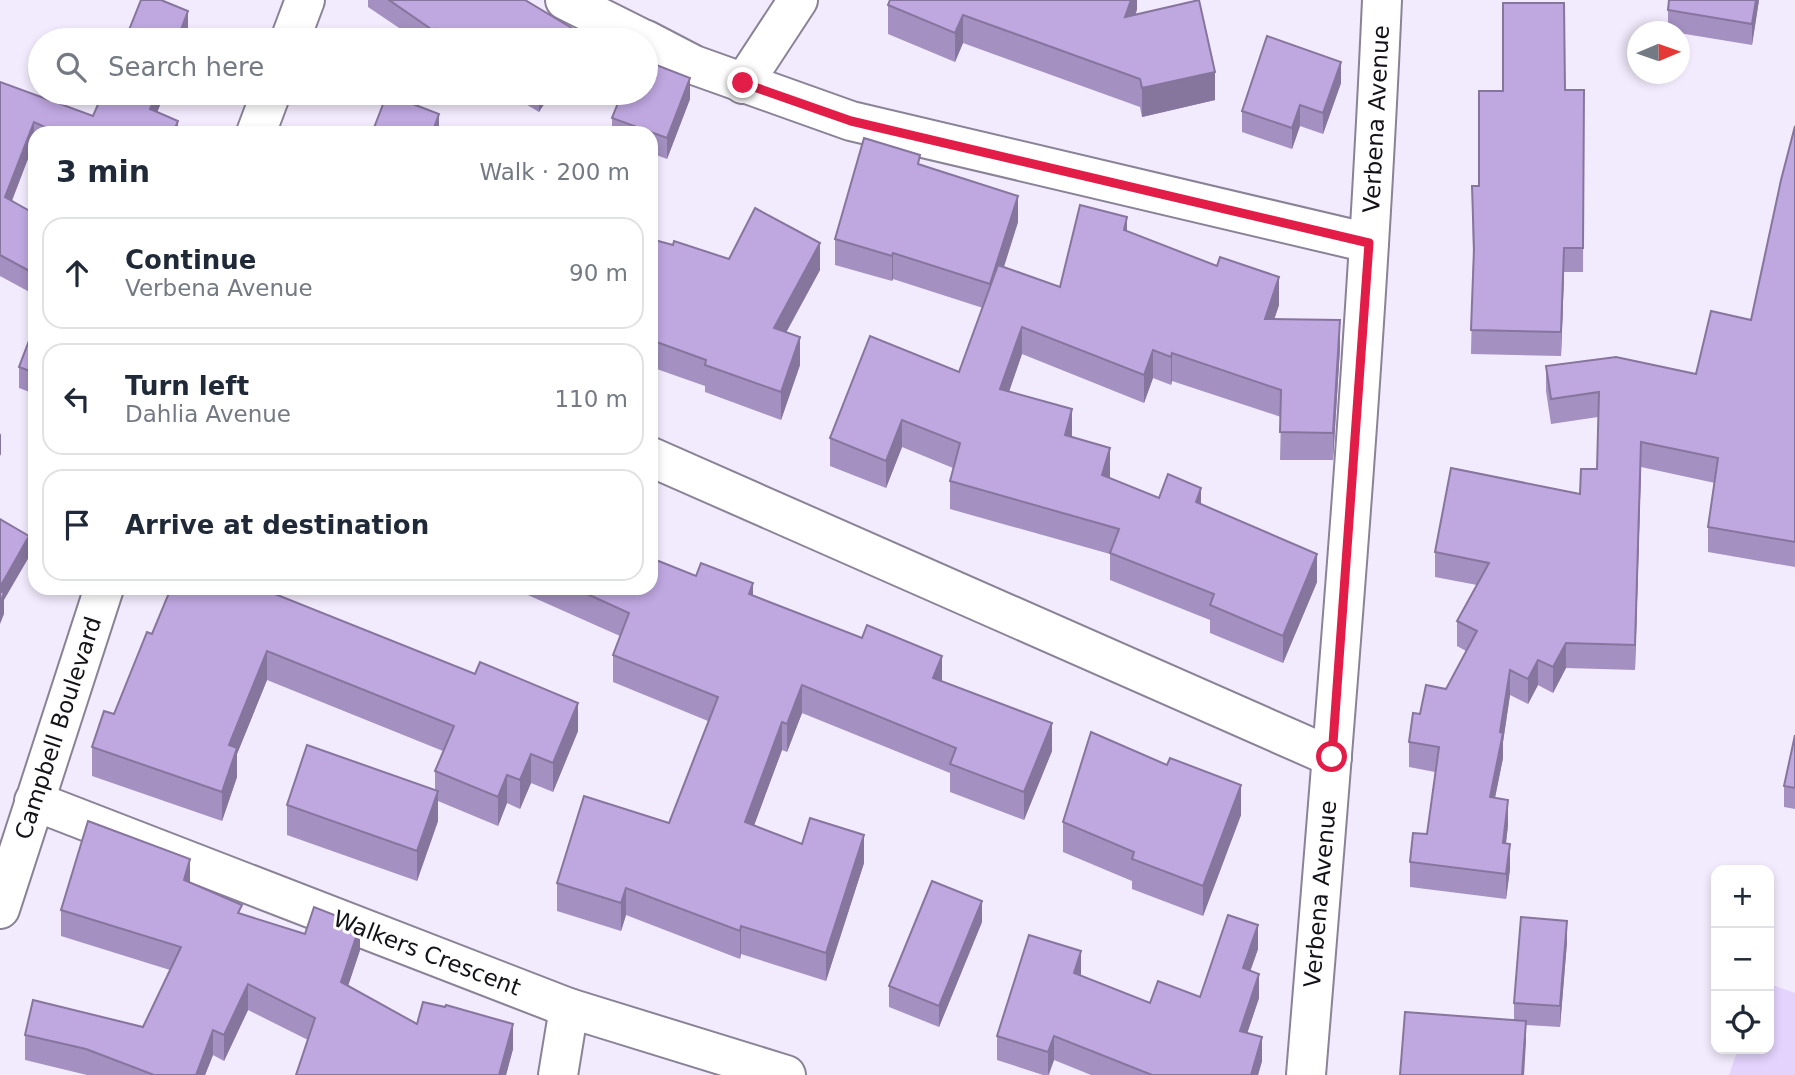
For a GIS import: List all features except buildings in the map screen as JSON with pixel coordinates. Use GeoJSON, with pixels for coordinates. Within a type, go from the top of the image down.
{"type":"FeatureCollection","features":[{"type":"Feature","properties":{"kind":"street"},"geometry":{"type":"LineString","coordinates":[[294,28],[305,0]]}},
{"type":"Feature","properties":{"kind":"street"},"geometry":{"type":"LineString","coordinates":[[565,0],[622,28]]}},
{"type":"Feature","properties":{"kind":"street"},"geometry":{"type":"LineString","coordinates":[[743,83],[798,0]]}},
{"type":"Feature","properties":{"kind":"street","name":"Verbena Avenue"},"geometry":{"type":"LineString","coordinates":[[1306,1075],[1369,243],[1382,0]]}},
{"type":"Feature","properties":{"kind":"street"},"geometry":{"type":"LineString","coordinates":[[658,46],[694,65],[851,121],[1369,243]]}},
{"type":"Feature","properties":{"kind":"street"},"geometry":{"type":"LineString","coordinates":[[259,126],[266,105]]}},
{"type":"Feature","properties":{"kind":"street"},"geometry":{"type":"LineString","coordinates":[[658,460],[1332,757]]}},
{"type":"Feature","properties":{"kind":"street","name":"Campbell Boulevard"},"geometry":{"type":"LineString","coordinates":[[0,909],[102,595]]}},
{"type":"Feature","properties":{"kind":"street","name":"Walkers Crescent"},"geometry":{"type":"LineString","coordinates":[[34,801],[569,1007],[786,1075]]}},
{"type":"Feature","properties":{"kind":"street"},"geometry":{"type":"LineString","coordinates":[[558,1075],[569,1007]]}},
{"type":"Feature","properties":{"kind":"shaded area"},"geometry":{"type":"Polygon","coordinates":[[[1774,986],[1795,993],[1795,1075],[1729,1075],[1736,1054],[1774,1054],[1774,986]]]}},
{"type":"Feature","properties":{"kind":"route"},"geometry":{"type":"LineString","coordinates":[[743,83],[851,121],[1369,243],[1332,757]]}}]}
